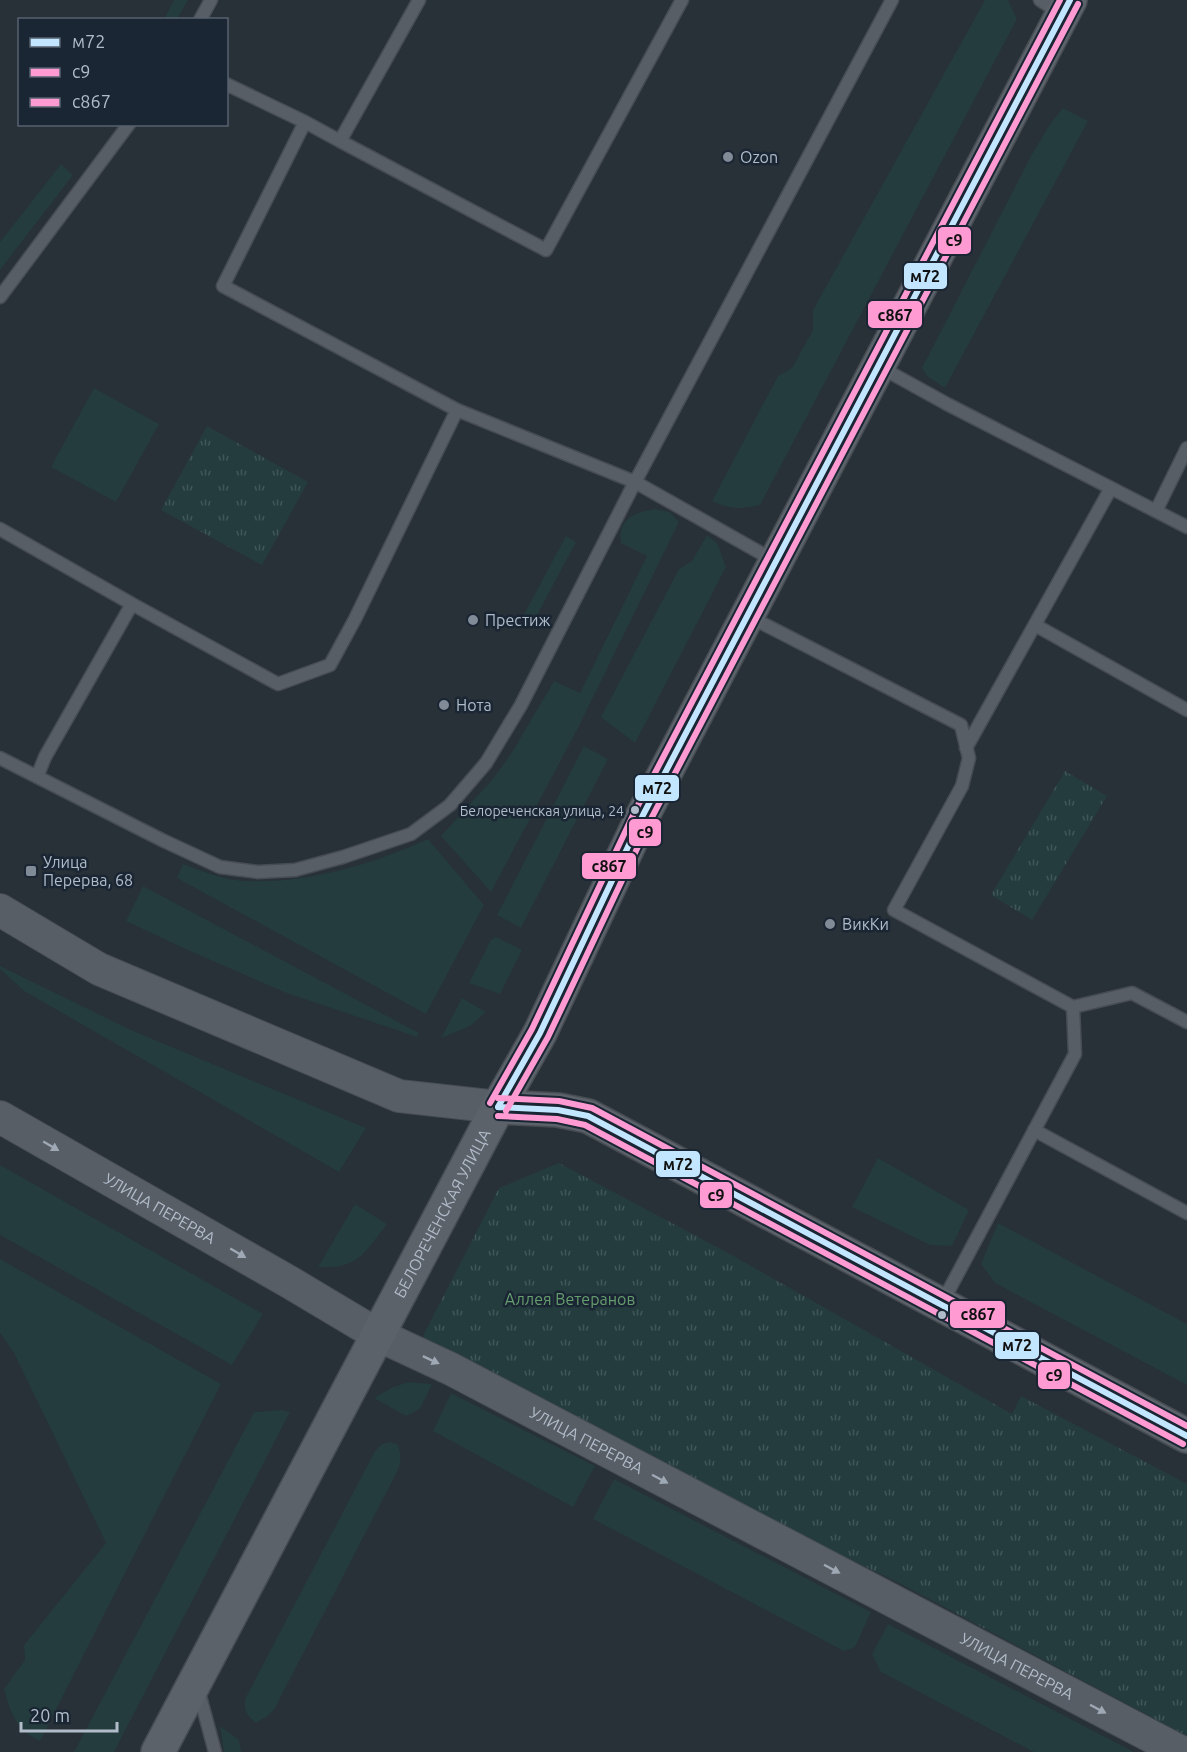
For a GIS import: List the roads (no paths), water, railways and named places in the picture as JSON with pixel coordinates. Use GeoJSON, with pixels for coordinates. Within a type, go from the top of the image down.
{"type":"FeatureCollection","features":[{"type":"Feature","properties":{"kind":"main road","name":"БЕЛОРЕЧЕНСКАЯ УЛИЦА"},"geometry":{"type":"LineString","coordinates":[[158,1752],[498,1107],[540,1033],[643,815],[879,366],[1058,5]]}},
{"type":"Feature","properties":{"kind":"main road"},"geometry":{"type":"LineString","coordinates":[[498,1107],[558,1110],[588,1116],[1187,1437]]}},
{"type":"Feature","properties":{"kind":"street"},"geometry":{"type":"LineString","coordinates":[[0,910],[99,969],[399,1096],[498,1107]]}},
{"type":"Feature","properties":{"kind":"street","name":"УЛИЦА ПЕРЕРВА"},"geometry":{"type":"LineString","coordinates":[[0,1117],[378,1335],[462,1375],[1180,1752]]}},
{"type":"Feature","properties":{"kind":"lane"},"geometry":{"type":"LineString","coordinates":[[201,18],[211,0]]}},
{"type":"Feature","properties":{"kind":"lane"},"geometry":{"type":"LineString","coordinates":[[340,141],[419,0]]}},
{"type":"Feature","properties":{"kind":"lane"},"geometry":{"type":"LineString","coordinates":[[228,85],[305,122],[546,250],[682,0]]}},
{"type":"Feature","properties":{"kind":"lane"},"geometry":{"type":"LineString","coordinates":[[0,758],[220,867],[258,872],[295,870],[343,857],[411,834],[450,805],[486,763],[521,705],[635,482],[892,0]]}},
{"type":"Feature","properties":{"kind":"lane"},"geometry":{"type":"LineString","coordinates":[[305,122],[223,286],[457,410],[635,482],[776,562]]}},
{"type":"Feature","properties":{"kind":"lane"},"geometry":{"type":"LineString","coordinates":[[0,297],[128,126]]}},
{"type":"Feature","properties":{"kind":"lane"},"geometry":{"type":"LineString","coordinates":[[879,366],[947,404],[1070,460],[1111,488],[1187,527]]}},
{"type":"Feature","properties":{"kind":"lane"},"geometry":{"type":"LineString","coordinates":[[0,529],[278,684],[330,665],[355,619],[457,410]]}},
{"type":"Feature","properties":{"kind":"lane"},"geometry":{"type":"LineString","coordinates":[[1156,511],[1187,448]]}},
{"type":"Feature","properties":{"kind":"lane"},"geometry":{"type":"LineString","coordinates":[[966,748],[1111,488]]}},
{"type":"Feature","properties":{"kind":"lane"},"geometry":{"type":"LineString","coordinates":[[37,777],[45,757],[132,604]]}},
{"type":"Feature","properties":{"kind":"lane"},"geometry":{"type":"LineString","coordinates":[[747,616],[961,725],[969,758],[962,786],[894,910],[1073,1007],[1132,993],[1187,1022]]}},
{"type":"Feature","properties":{"kind":"lane"},"geometry":{"type":"LineString","coordinates":[[1035,625],[1187,710]]}},
{"type":"Feature","properties":{"kind":"lane"},"geometry":{"type":"LineString","coordinates":[[941,1305],[1075,1054],[1073,1007]]}},
{"type":"Feature","properties":{"kind":"lane"},"geometry":{"type":"LineString","coordinates":[[1034,1130],[1187,1212]]}},
{"type":"Feature","properties":{"kind":"lane"},"geometry":{"type":"LineString","coordinates":[[196,1679],[215,1752]]}},
{"type":"Feature","properties":{"kind":"place","name":"Ozon"},"geometry":{"type":"Point","coordinates":[728,157]}},
{"type":"Feature","properties":{"kind":"place","name":"Престиж"},"geometry":{"type":"Point","coordinates":[473,620]}},
{"type":"Feature","properties":{"kind":"place","name":"Нота"},"geometry":{"type":"Point","coordinates":[444,705]}},
{"type":"Feature","properties":{"kind":"place","name":"Белореченская улица, 24"},"geometry":{"type":"Point","coordinates":[635,810]}},
{"type":"Feature","properties":{"kind":"place","name":"Улица Перерва, 68"},"geometry":{"type":"Point","coordinates":[31,871]}},
{"type":"Feature","properties":{"kind":"place","name":"ВикКи"},"geometry":{"type":"Point","coordinates":[830,924]}},
{"type":"Feature","properties":{"kind":"park label","name":"Аллея Ветеранов"},"geometry":{"type":"Point","coordinates":[570,1299]}}]}
